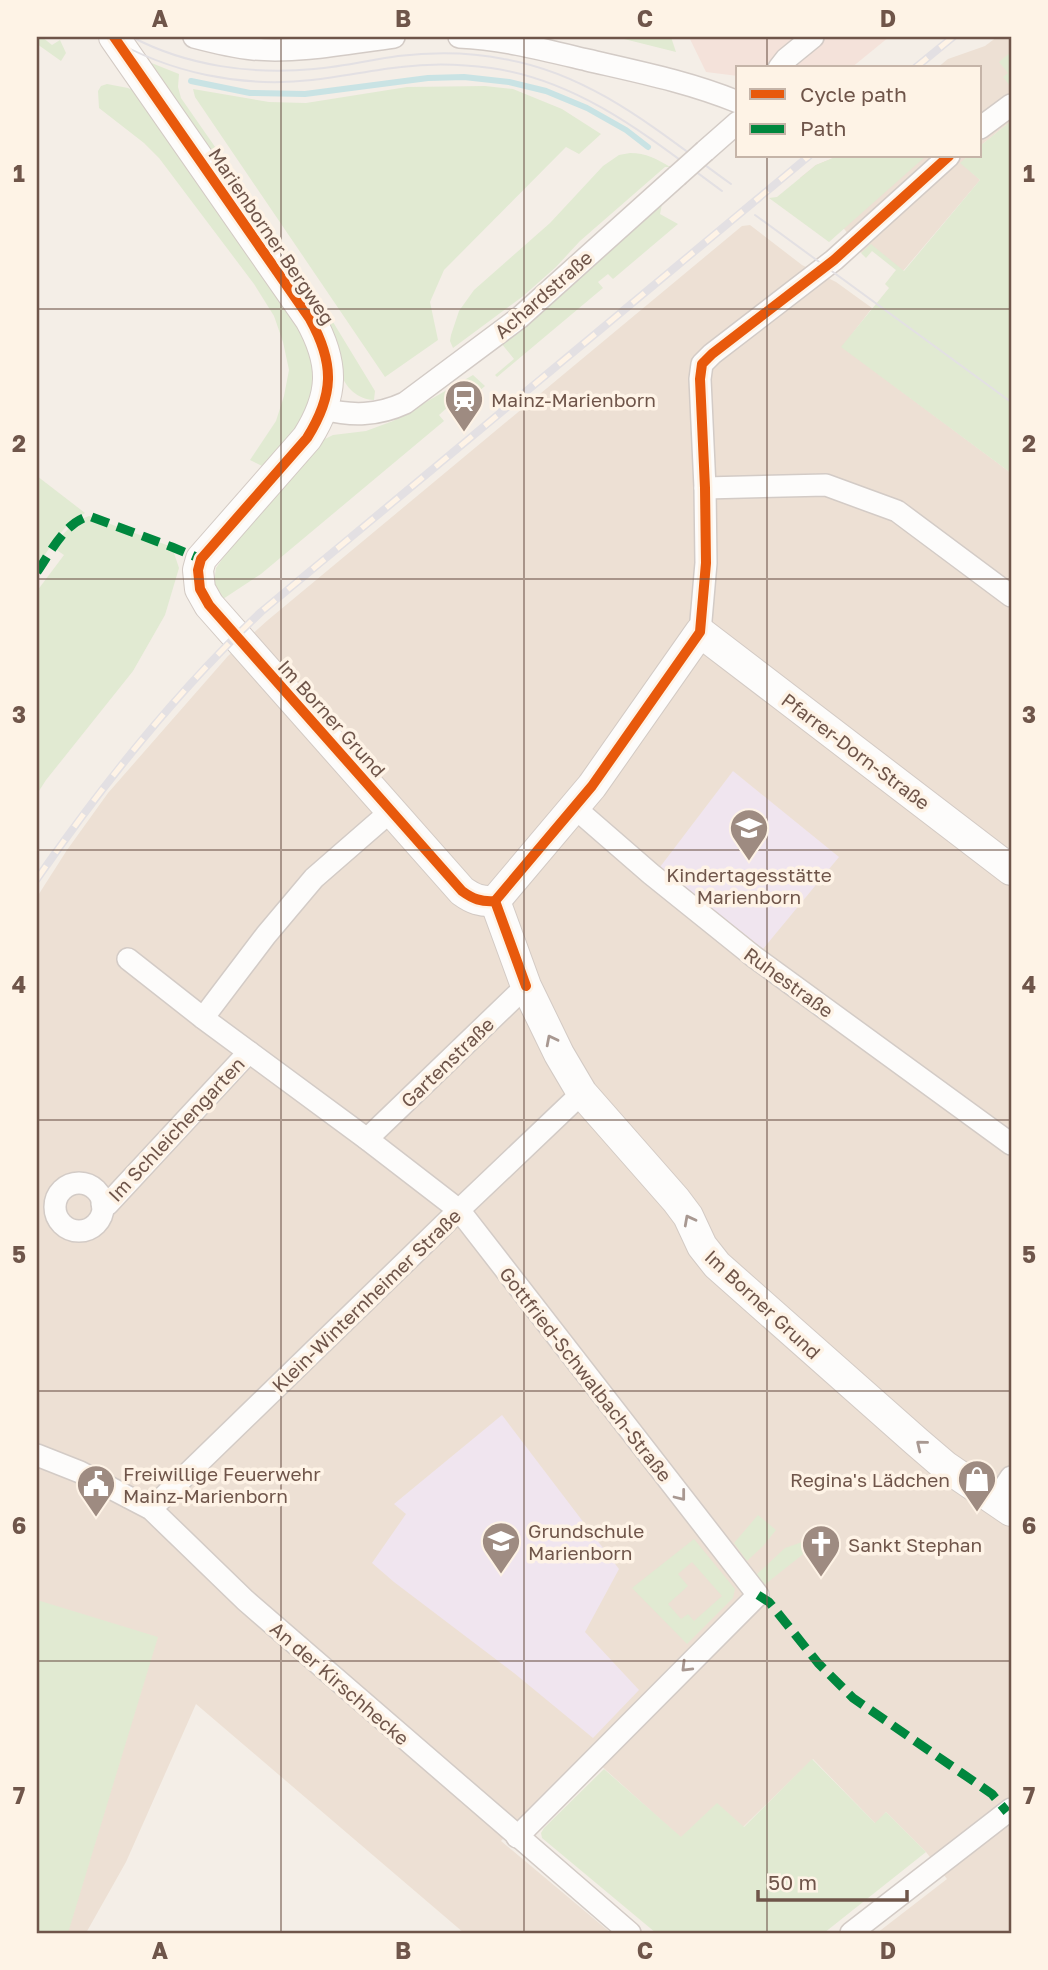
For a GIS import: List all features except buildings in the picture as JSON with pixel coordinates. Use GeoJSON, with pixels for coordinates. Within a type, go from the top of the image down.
{"type":"FeatureCollection","features":[{"type":"Feature","properties":{"kind":"street","name":"Marienborner Bergweg"},"geometry":{"type":"LineString","coordinates":[[114,37],[310,320],[321,339],[328,370],[329,384],[323,409],[307,439],[201,559]]}},
{"type":"Feature","properties":{"kind":"street"},"geometry":{"type":"LineString","coordinates":[[194,37],[252,49],[313,47],[394,37]]}},
{"type":"Feature","properties":{"kind":"street"},"geometry":{"type":"LineString","coordinates":[[459,37],[526,45],[600,62],[700,87],[736,101]]}},
{"type":"Feature","properties":{"kind":"street"},"geometry":{"type":"LineString","coordinates":[[781,66],[814,37]]}},
{"type":"Feature","properties":{"kind":"street"},"geometry":{"type":"LineString","coordinates":[[982,127],[1011,105]]}},
{"type":"Feature","properties":{"kind":"street","name":"Achardstraße"},"geometry":{"type":"LineString","coordinates":[[323,409],[340,414],[366,415],[405,403],[519,318],[736,124]]}},
{"type":"Feature","properties":{"kind":"street"},"geometry":{"type":"LineString","coordinates":[[495,901],[598,778],[700,632],[706,563],[700,379],[704,360],[834,260],[947,158]]}},
{"type":"Feature","properties":{"kind":"street"},"geometry":{"type":"LineString","coordinates":[[705,488],[826,485],[886,506],[897,511],[1011,596]]}},
{"type":"Feature","properties":{"kind":"street","name":"Im Borner Grund"},"geometry":{"type":"LineString","coordinates":[[201,559],[198,570],[201,589],[209,605],[462,891],[484,902],[495,901],[526,986],[559,1054],[582,1093],[676,1200],[688,1216],[702,1246],[717,1265],[945,1466],[1003,1506]]}},
{"type":"Feature","properties":{"kind":"street","name":"Pfarrer-Dorn-Straße"},"geometry":{"type":"LineString","coordinates":[[700,632],[1011,870]]}},
{"type":"Feature","properties":{"kind":"street","name":"Ruhestraße"},"geometry":{"type":"LineString","coordinates":[[575,808],[651,874],[753,956],[1011,1144]]}},
{"type":"Feature","properties":{"kind":"street"},"geometry":{"type":"LineString","coordinates":[[203,1018],[265,935],[314,878],[391,811]]}},
{"type":"Feature","properties":{"kind":"street","name":"Gottfried-Schwalbach-Straße"},"geometry":{"type":"LineString","coordinates":[[128,959],[458,1210],[758,1595],[517,1837]]}},
{"type":"Feature","properties":{"kind":"street","name":"Gartenstraße"},"geometry":{"type":"LineString","coordinates":[[368,1139],[526,986]]}},
{"type":"Feature","properties":{"kind":"street","name":"Im Schleichengarten"},"geometry":{"type":"LineString","coordinates":[[102,1204],[108,1204],[249,1052]]}},
{"type":"Feature","properties":{"kind":"street","name":"Klein-Winternheimer Straße"},"geometry":{"type":"LineString","coordinates":[[151,1509],[582,1093]]}},
{"type":"Feature","properties":{"kind":"street","name":"An der Kirschhecke"},"geometry":{"type":"LineString","coordinates":[[37,1455],[80,1472],[151,1509],[245,1600],[630,1933]]}},
{"type":"Feature","properties":{"kind":"street"},"geometry":{"type":"LineString","coordinates":[[1003,1506],[1011,1477]]}},
{"type":"Feature","properties":{"kind":"street"},"geometry":{"type":"LineString","coordinates":[[851,1933],[1011,1809]]}},
{"type":"Feature","properties":{"kind":"shaded area"},"geometry":{"type":"Polygon","coordinates":[[[689,37],[889,37],[853,66],[736,66],[736,76],[706,72],[689,37]]]}},
{"type":"Feature","properties":{"kind":"shaded area"},"geometry":{"type":"Polygon","coordinates":[[[997,37],[1011,39],[1011,126],[1006,125],[982,144],[982,66],[939,66],[948,59],[985,46],[997,37]]]}},
{"type":"Feature","properties":{"kind":"shaded area"},"geometry":{"type":"Polygon","coordinates":[[[833,158],[966,158],[961,163],[980,180],[903,271],[871,245],[861,253],[800,178],[816,165],[833,158]]]}},
{"type":"Feature","properties":{"kind":"shaded area"},"geometry":{"type":"Polygon","coordinates":[[[750,225],[802,265],[836,282],[872,308],[842,347],[1011,473],[1011,1933],[877,1933],[947,1879],[926,1852],[886,1812],[876,1824],[813,1759],[743,1827],[681,1838],[587,1753],[501,1841],[611,1933],[464,1933],[196,1704],[126,1862],[86,1933],[37,1933],[37,897],[108,793],[228,656],[742,226],[750,225]]]}},
{"type":"Feature","properties":{"kind":"shaded area","name":"Kindertagesstätte Marienborn"},"geometry":{"type":"Polygon","coordinates":[[[733,771],[839,857],[763,949],[660,867],[733,771]]]}},
{"type":"Feature","properties":{"kind":"shaded area","name":"Grundschule Marienborn"},"geometry":{"type":"Polygon","coordinates":[[[502,1415],[619,1569],[585,1632],[639,1690],[593,1738],[372,1563],[406,1514],[394,1504],[502,1415]]]}},
{"type":"Feature","properties":{"kind":"green space"},"geometry":{"type":"Polygon","coordinates":[[[37,37],[42,37],[52,45],[60,40],[66,53],[61,61],[37,44],[37,37]]]}},
{"type":"Feature","properties":{"kind":"green space"},"geometry":{"type":"Polygon","coordinates":[[[616,37],[671,37],[676,52],[616,37]]]}},
{"type":"Feature","properties":{"kind":"green space"},"geometry":{"type":"Polygon","coordinates":[[[1011,52],[1011,87],[1003,77],[1008,73],[999,62],[1011,52]]]}},
{"type":"Feature","properties":{"kind":"green space"},"geometry":{"type":"Polygon","coordinates":[[[139,58],[179,74],[181,98],[305,276],[375,391],[374,400],[357,395],[345,383],[139,58]]]}},
{"type":"Feature","properties":{"kind":"green space"},"geometry":{"type":"Polygon","coordinates":[[[107,84],[137,92],[298,315],[316,362],[315,394],[306,419],[266,468],[250,460],[276,421],[289,370],[274,316],[254,284],[159,158],[99,108],[98,91],[101,86],[107,84]]]}},
{"type":"Feature","properties":{"kind":"green space"},"geometry":{"type":"Polygon","coordinates":[[[485,86],[513,89],[562,109],[601,134],[579,154],[566,147],[444,270],[430,302],[438,340],[385,377],[195,97],[193,89],[269,102],[306,103],[407,87],[485,86]]]}},
{"type":"Feature","properties":{"kind":"green space"},"geometry":{"type":"Polygon","coordinates":[[[1011,121],[1011,473],[841,347],[889,288],[885,284],[896,270],[872,251],[866,258],[861,253],[871,244],[904,271],[980,180],[960,163],[966,158],[982,158],[982,144],[1011,121]]]}},
{"type":"Feature","properties":{"kind":"green space"},"geometry":{"type":"Polygon","coordinates":[[[630,153],[651,157],[670,167],[665,167],[580,241],[522,297],[453,348],[450,341],[459,311],[474,290],[550,223],[603,166],[619,155],[630,153]]]}},
{"type":"Feature","properties":{"kind":"green space"},"geometry":{"type":"Polygon","coordinates":[[[833,158],[924,158],[829,242],[769,198],[777,197],[816,165],[833,158]]]}},
{"type":"Feature","properties":{"kind":"green space"},"geometry":{"type":"Polygon","coordinates":[[[662,204],[660,214],[678,224],[613,279],[608,274],[598,282],[603,288],[497,377],[495,375],[514,359],[501,343],[662,204]]]}},
{"type":"Feature","properties":{"kind":"green space"},"geometry":{"type":"Polygon","coordinates":[[[473,375],[485,386],[456,411],[450,405],[439,415],[444,421],[261,574],[223,599],[214,582],[216,568],[265,498],[315,444],[333,435],[366,431],[393,421],[473,375]]]}},
{"type":"Feature","properties":{"kind":"green space"},"geometry":{"type":"Polygon","coordinates":[[[37,476],[85,513],[63,530],[37,567],[37,476]]]}},
{"type":"Feature","properties":{"kind":"green space"},"geometry":{"type":"Polygon","coordinates":[[[89,516],[172,547],[179,568],[165,615],[133,671],[37,794],[37,591],[64,555],[54,548],[68,529],[89,516]]]}},
{"type":"Feature","properties":{"kind":"green space"},"geometry":{"type":"Polygon","coordinates":[[[758,1515],[776,1530],[747,1561],[734,1543],[758,1515]]]}},
{"type":"Feature","properties":{"kind":"green space"},"geometry":{"type":"Polygon","coordinates":[[[831,1532],[763,1586],[756,1575],[785,1548],[831,1532]]]}},
{"type":"Feature","properties":{"kind":"green space"},"geometry":{"type":"Polygon","coordinates":[[[694,1539],[735,1589],[733,1598],[687,1644],[632,1588],[694,1539]],[[692,1562],[678,1574],[688,1586],[668,1604],[681,1619],[688,1614],[694,1621],[722,1596],[692,1562]]]}},
{"type":"Feature","properties":{"kind":"green space"},"geometry":{"type":"Polygon","coordinates":[[[37,1600],[158,1637],[68,1933],[37,1933],[37,1600]]]}},
{"type":"Feature","properties":{"kind":"green space"},"geometry":{"type":"Polygon","coordinates":[[[812,1759],[875,1823],[886,1812],[926,1852],[824,1933],[656,1933],[542,1838],[544,1828],[604,1769],[681,1837],[717,1803],[744,1827],[812,1759]]]}},
{"type":"Feature","properties":{"kind":"waterway"},"geometry":{"type":"LineString","coordinates":[[191,81],[250,93],[305,94],[428,78],[464,77],[509,82],[546,91],[587,108],[626,130],[648,147]]}},
{"type":"Feature","properties":{"kind":"tram line"},"geometry":{"type":"LineString","coordinates":[[108,37],[131,50],[181,69],[259,82],[312,80],[390,68],[435,65],[491,68],[524,75],[555,85],[614,115],[722,191]]}},
{"type":"Feature","properties":{"kind":"tram line"},"geometry":{"type":"LineString","coordinates":[[132,37],[153,47],[198,61],[268,71],[335,67],[398,56],[438,53],[504,59],[567,78],[596,92],[651,126],[731,184]]}},
{"type":"Feature","properties":{"kind":"tram line"},"geometry":{"type":"LineString","coordinates":[[755,215],[1011,402]]}},
{"type":"Feature","properties":{"kind":"railway"},"geometry":{"type":"LineString","coordinates":[[917,66],[953,37]]}},
{"type":"Feature","properties":{"kind":"railway"},"geometry":{"type":"LineString","coordinates":[[37,879],[88,808],[142,740],[199,674],[261,612],[807,158]]}},
{"type":"Feature","properties":{"kind":"marked path"},"geometry":{"type":"LineString","coordinates":[[37,572],[65,532],[89,516],[201,559]]}},
{"type":"Feature","properties":{"kind":"marked path"},"geometry":{"type":"LineString","coordinates":[[758,1595],[769,1602],[818,1663],[853,1698],[992,1794],[1007,1812]]}},
{"type":"Feature","properties":{"kind":"cycle path"},"geometry":{"type":"LineString","coordinates":[[114,37],[310,319],[327,365],[328,379],[322,408],[307,438],[201,559],[198,570],[200,589],[209,605],[462,891],[485,901],[495,901],[592,786],[700,632],[706,563],[700,379],[702,364],[834,260],[947,158]]}},
{"type":"Feature","properties":{"kind":"cycle path"},"geometry":{"type":"LineString","coordinates":[[495,901],[526,986]]}},
{"type":"Feature","properties":{"kind":"place","name":"Mainz-Marienborn"},"geometry":{"type":"Point","coordinates":[464,433]}},
{"type":"Feature","properties":{"kind":"place","name":"Kindertagesstätte Marienborn"},"geometry":{"type":"Point","coordinates":[749,862]}},
{"type":"Feature","properties":{"kind":"place","name":"Regina's Lädchen"},"geometry":{"type":"Point","coordinates":[977,1513]}},
{"type":"Feature","properties":{"kind":"place","name":"Freiwillige Feuerwehr Mainz-Marienborn"},"geometry":{"type":"Point","coordinates":[96,1518]}},
{"type":"Feature","properties":{"kind":"place","name":"Grundschule Marienborn"},"geometry":{"type":"Point","coordinates":[501,1575]}},
{"type":"Feature","properties":{"kind":"place","name":"Sankt Stephan"},"geometry":{"type":"Point","coordinates":[821,1578]}}]}
